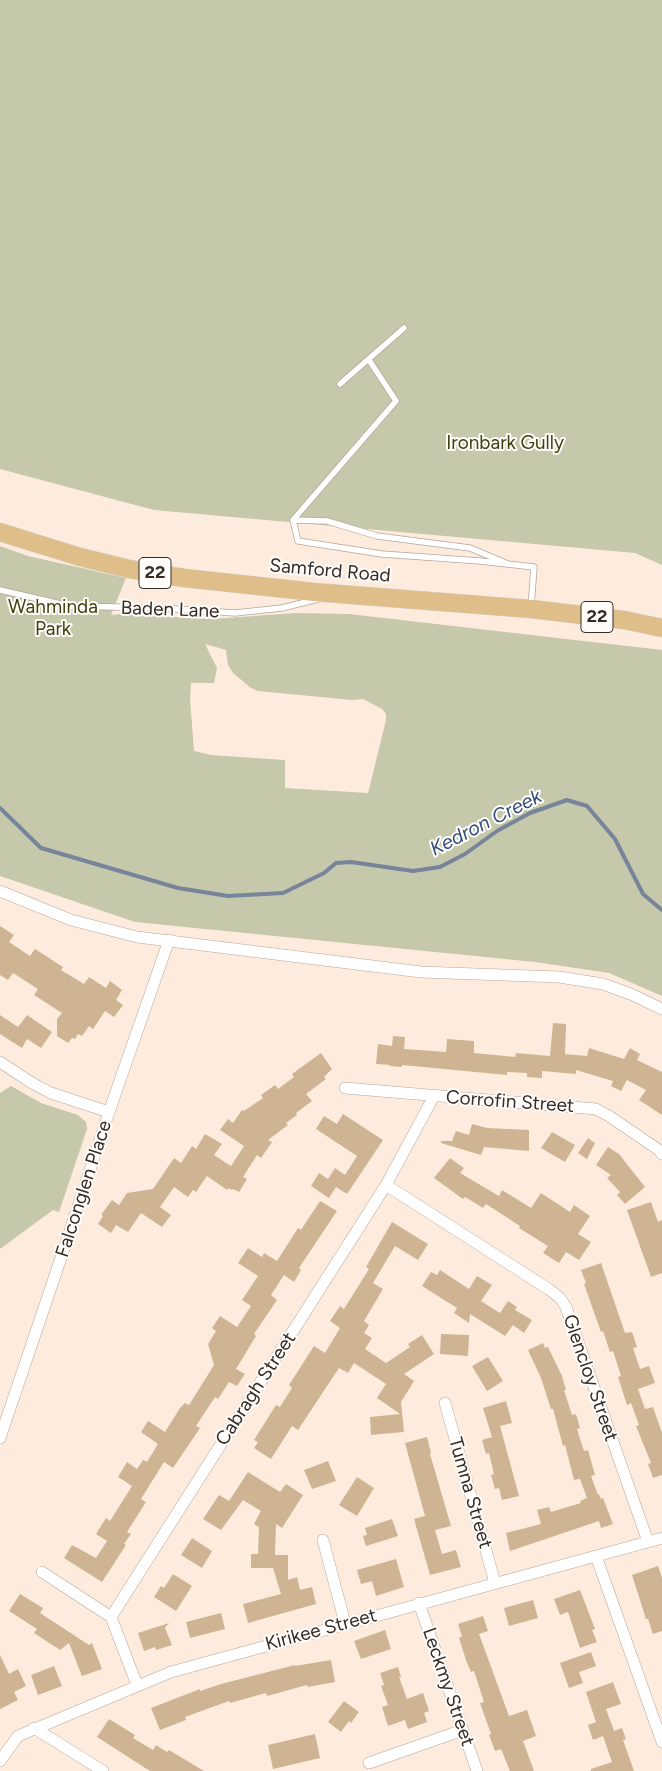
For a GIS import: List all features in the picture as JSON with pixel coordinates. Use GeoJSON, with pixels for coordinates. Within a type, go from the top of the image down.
{"type":"FeatureCollection","features":[{"type":"Feature","properties":{"kind":"main road","name":"Samford Road"},"geometry":{"type":"LineString","coordinates":[[0,532],[129,569],[238,585],[531,609],[624,620],[662,628]]}},
{"type":"Feature","properties":{"kind":"street"},"geometry":{"type":"LineString","coordinates":[[0,891],[71,920],[137,937],[421,972],[559,977],[603,984],[633,995],[662,1009]]}},
{"type":"Feature","properties":{"kind":"street","name":"Falconglen Place"},"geometry":{"type":"LineString","coordinates":[[0,1438],[109,1112],[169,940]]}},
{"type":"Feature","properties":{"kind":"street"},"geometry":{"type":"LineString","coordinates":[[0,1062],[51,1093],[109,1112]]}},
{"type":"Feature","properties":{"kind":"street","name":"Corrofin Street"},"geometry":{"type":"LineString","coordinates":[[345,1088],[596,1109],[659,1150],[662,1154]]}},
{"type":"Feature","properties":{"kind":"street","name":"Cabragh Street"},"geometry":{"type":"LineString","coordinates":[[111,1617],[386,1185],[434,1096]]}},
{"type":"Feature","properties":{"kind":"street","name":"Glencloy Street"},"geometry":{"type":"LineString","coordinates":[[386,1185],[560,1298],[566,1307],[648,1542]]}},
{"type":"Feature","properties":{"kind":"street","name":"Tumna Street"},"geometry":{"type":"LineString","coordinates":[[445,1403],[495,1583]]}},
{"type":"Feature","properties":{"kind":"street","name":"Kirikee Street"},"geometry":{"type":"LineString","coordinates":[[0,1761],[18,1736],[171,1672],[344,1623],[662,1538]]}},
{"type":"Feature","properties":{"kind":"street"},"geometry":{"type":"LineString","coordinates":[[322,1540],[344,1623]]}},
{"type":"Feature","properties":{"kind":"street"},"geometry":{"type":"LineString","coordinates":[[596,1556],[662,1742]]}},
{"type":"Feature","properties":{"kind":"street"},"geometry":{"type":"LineString","coordinates":[[42,1572],[111,1617],[138,1685]]}},
{"type":"Feature","properties":{"kind":"street","name":"Leckmy Street"},"geometry":{"type":"LineString","coordinates":[[419,1603],[477,1771]]}},
{"type":"Feature","properties":{"kind":"street"},"geometry":{"type":"LineString","coordinates":[[34,1728],[103,1771]]}},
{"type":"Feature","properties":{"kind":"street"},"geometry":{"type":"LineString","coordinates":[[368,1763],[463,1730]]}},
{"type":"Feature","properties":{"kind":"lane"},"geometry":{"type":"LineString","coordinates":[[340,384],[404,328]]}},
{"type":"Feature","properties":{"kind":"lane"},"geometry":{"type":"LineString","coordinates":[[293,520],[396,401],[369,360]]}},
{"type":"Feature","properties":{"kind":"lane"},"geometry":{"type":"LineString","coordinates":[[293,520],[298,541],[382,554],[534,567],[531,609]]}},
{"type":"Feature","properties":{"kind":"lane"},"geometry":{"type":"LineString","coordinates":[[293,520],[327,521],[377,536],[470,548],[508,564]]}},
{"type":"Feature","properties":{"kind":"lane","name":"Baden Lane"},"geometry":{"type":"LineString","coordinates":[[0,590],[69,606],[160,608],[235,613],[282,608],[339,594]]}},
{"type":"Feature","properties":{"kind":"green space","name":"Ironbark Gully"},"geometry":{"type":"Polygon","coordinates":[[[0,0],[662,0],[662,565],[635,553],[154,510],[0,469],[0,0]]]}},
{"type":"Feature","properties":{"kind":"green space","name":"Wahminda Park"},"geometry":{"type":"Polygon","coordinates":[[[0,546],[28,556],[126,578],[111,615],[212,619],[296,613],[349,614],[662,650],[662,996],[609,973],[535,962],[135,922],[0,876],[0,546]],[[205,644],[217,668],[214,683],[191,683],[190,698],[194,751],[211,755],[285,760],[285,788],[368,793],[386,720],[386,714],[382,709],[363,699],[352,700],[258,691],[251,688],[233,673],[228,665],[226,650],[205,644]]]}},
{"type":"Feature","properties":{"kind":"green space"},"geometry":{"type":"Polygon","coordinates":[[[11,1086],[41,1103],[78,1115],[86,1122],[87,1129],[59,1212],[53,1210],[0,1249],[0,1093],[11,1086]]]}},
{"type":"Feature","properties":{"kind":"building"},"geometry":{"type":"Polygon","coordinates":[[[0,926],[14,935],[9,942],[30,956],[35,949],[63,967],[61,970],[84,984],[89,977],[106,988],[110,981],[122,990],[116,1000],[123,1005],[114,1017],[105,1011],[93,1029],[89,1026],[82,1036],[78,1034],[75,1039],[72,1038],[68,1043],[57,1036],[57,1019],[62,1013],[34,995],[38,989],[13,973],[8,980],[0,975],[0,926]]]}},
{"type":"Feature","properties":{"kind":"building"},"geometry":{"type":"Polygon","coordinates":[[[0,1015],[18,1027],[27,1015],[52,1032],[41,1048],[27,1039],[22,1048],[0,1034],[0,1015]]]}},
{"type":"Feature","properties":{"kind":"building"},"geometry":{"type":"Polygon","coordinates":[[[553,1023],[566,1024],[565,1054],[587,1056],[589,1048],[624,1059],[630,1048],[640,1054],[637,1060],[662,1072],[662,1115],[639,1100],[646,1090],[627,1080],[621,1091],[611,1086],[613,1081],[576,1070],[576,1074],[542,1071],[542,1078],[527,1077],[527,1073],[507,1072],[507,1075],[376,1064],[378,1044],[392,1046],[393,1036],[405,1037],[404,1049],[446,1052],[447,1039],[474,1041],[474,1053],[515,1057],[516,1053],[550,1056],[553,1023]]]}},
{"type":"Feature","properties":{"kind":"building"},"geometry":{"type":"Polygon","coordinates":[[[321,1053],[332,1069],[324,1077],[326,1079],[306,1094],[312,1101],[286,1123],[288,1125],[268,1140],[272,1142],[261,1158],[257,1155],[243,1177],[247,1179],[239,1192],[228,1188],[227,1190],[207,1176],[196,1192],[193,1190],[188,1197],[174,1187],[160,1207],[171,1215],[162,1227],[141,1213],[128,1232],[116,1225],[111,1233],[98,1224],[103,1216],[101,1215],[112,1200],[119,1205],[127,1193],[153,1189],[174,1158],[181,1163],[192,1146],[196,1149],[205,1134],[222,1144],[214,1155],[231,1166],[244,1146],[220,1130],[228,1119],[233,1123],[242,1110],[244,1111],[263,1098],[261,1095],[275,1085],[278,1089],[294,1077],[292,1074],[321,1053]]]}},
{"type":"Feature","properties":{"kind":"building"},"geometry":{"type":"Polygon","coordinates":[[[343,1114],[383,1140],[347,1194],[336,1187],[329,1198],[311,1186],[319,1173],[328,1179],[335,1168],[345,1175],[357,1156],[316,1129],[324,1116],[337,1124],[343,1114]]]}},
{"type":"Feature","properties":{"kind":"building"},"geometry":{"type":"Polygon","coordinates":[[[472,1124],[487,1128],[529,1130],[529,1151],[484,1147],[481,1155],[441,1143],[441,1141],[452,1141],[456,1131],[469,1135],[472,1124]]]}},
{"type":"Feature","properties":{"kind":"building"},"geometry":{"type":"Polygon","coordinates":[[[552,1132],[575,1145],[565,1162],[541,1148],[552,1132]]]}},
{"type":"Feature","properties":{"kind":"building"},"geometry":{"type":"Polygon","coordinates":[[[588,1138],[595,1143],[587,1159],[578,1153],[588,1138]]]}},
{"type":"Feature","properties":{"kind":"building"},"geometry":{"type":"Polygon","coordinates":[[[608,1147],[619,1154],[645,1187],[625,1204],[617,1195],[620,1192],[607,1178],[611,1175],[596,1165],[608,1147]]]}},
{"type":"Feature","properties":{"kind":"building"},"geometry":{"type":"Polygon","coordinates":[[[450,1158],[464,1168],[460,1173],[499,1196],[502,1190],[531,1208],[541,1193],[570,1212],[574,1205],[590,1216],[578,1234],[591,1242],[579,1260],[566,1252],[559,1263],[543,1253],[548,1246],[519,1228],[520,1226],[486,1204],[483,1208],[465,1197],[463,1199],[434,1178],[450,1158]]]}},
{"type":"Feature","properties":{"kind":"building"},"geometry":{"type":"Polygon","coordinates":[[[320,1201],[337,1211],[299,1268],[301,1270],[294,1282],[284,1275],[271,1295],[277,1300],[254,1334],[256,1336],[236,1369],[245,1374],[237,1386],[229,1382],[218,1399],[215,1397],[196,1426],[200,1428],[173,1468],[164,1462],[141,1499],[146,1502],[127,1532],[131,1534],[124,1544],[126,1545],[102,1582],[64,1558],[72,1545],[96,1558],[107,1541],[96,1534],[106,1518],[110,1521],[132,1486],[118,1477],[127,1462],[137,1469],[143,1460],[147,1462],[158,1444],[141,1432],[148,1421],[165,1432],[180,1408],[185,1403],[189,1405],[214,1365],[208,1344],[216,1331],[212,1328],[220,1316],[237,1327],[251,1306],[242,1300],[258,1276],[238,1263],[248,1248],[262,1257],[264,1253],[277,1261],[298,1228],[301,1230],[320,1201]]]}},
{"type":"Feature","properties":{"kind":"building"},"geometry":{"type":"Polygon","coordinates":[[[651,1202],[658,1222],[662,1220],[662,1273],[651,1277],[627,1210],[651,1202]]]}},
{"type":"Feature","properties":{"kind":"building"},"geometry":{"type":"Polygon","coordinates":[[[392,1222],[428,1244],[418,1260],[395,1246],[373,1283],[383,1289],[364,1321],[369,1325],[364,1333],[372,1338],[365,1349],[386,1363],[410,1347],[408,1344],[422,1335],[434,1354],[404,1374],[414,1381],[401,1402],[404,1432],[371,1435],[370,1417],[400,1414],[377,1398],[386,1384],[354,1363],[348,1373],[339,1368],[298,1430],[292,1426],[271,1459],[254,1448],[258,1442],[254,1440],[276,1405],[280,1407],[292,1388],[289,1385],[314,1346],[325,1353],[340,1328],[330,1321],[340,1306],[344,1309],[369,1269],[366,1267],[392,1222]]]}},
{"type":"Feature","properties":{"kind":"building"},"geometry":{"type":"Polygon","coordinates":[[[601,1263],[625,1333],[632,1332],[637,1347],[633,1348],[640,1369],[649,1366],[655,1383],[638,1389],[645,1409],[653,1407],[662,1433],[662,1475],[653,1478],[648,1464],[651,1463],[636,1426],[639,1425],[631,1403],[627,1405],[618,1377],[621,1376],[613,1351],[610,1352],[603,1331],[601,1332],[584,1284],[586,1283],[581,1270],[601,1263]]]}},
{"type":"Feature","properties":{"kind":"building"},"geometry":{"type":"Polygon","coordinates":[[[440,1270],[469,1289],[477,1276],[492,1285],[481,1301],[500,1313],[508,1301],[517,1307],[515,1310],[532,1320],[524,1333],[513,1325],[505,1336],[470,1314],[469,1323],[454,1313],[457,1308],[422,1286],[431,1272],[437,1275],[440,1270]]]}},
{"type":"Feature","properties":{"kind":"building"},"geometry":{"type":"Polygon","coordinates":[[[441,1334],[469,1335],[468,1356],[440,1354],[441,1334]]]}},
{"type":"Feature","properties":{"kind":"building"},"geometry":{"type":"Polygon","coordinates":[[[543,1343],[545,1348],[548,1347],[562,1376],[566,1390],[564,1390],[572,1415],[576,1414],[580,1428],[577,1429],[584,1451],[588,1450],[595,1475],[591,1476],[598,1495],[601,1499],[603,1498],[613,1524],[601,1528],[599,1521],[510,1551],[506,1533],[541,1524],[537,1510],[549,1507],[551,1512],[581,1503],[580,1501],[587,1498],[580,1479],[574,1480],[553,1409],[551,1409],[541,1378],[528,1350],[543,1343]]]}},
{"type":"Feature","properties":{"kind":"building"},"geometry":{"type":"Polygon","coordinates":[[[488,1357],[503,1381],[487,1391],[472,1366],[488,1357]]]}},
{"type":"Feature","properties":{"kind":"building"},"geometry":{"type":"Polygon","coordinates":[[[506,1401],[512,1423],[500,1426],[519,1496],[502,1500],[499,1488],[495,1489],[491,1475],[494,1474],[489,1453],[486,1454],[482,1440],[492,1437],[483,1408],[506,1401]]]}},
{"type":"Feature","properties":{"kind":"building"},"geometry":{"type":"Polygon","coordinates":[[[427,1437],[430,1454],[451,1526],[435,1530],[442,1554],[456,1550],[461,1567],[430,1575],[414,1519],[425,1516],[405,1443],[427,1437]]]}},
{"type":"Feature","properties":{"kind":"building"},"geometry":{"type":"Polygon","coordinates":[[[328,1461],[336,1481],[312,1489],[304,1470],[328,1461]]]}},
{"type":"Feature","properties":{"kind":"building"},"geometry":{"type":"Polygon","coordinates":[[[248,1472],[280,1492],[286,1484],[303,1495],[282,1528],[276,1524],[275,1555],[288,1555],[288,1580],[297,1577],[300,1590],[312,1587],[316,1604],[248,1623],[243,1604],[281,1594],[273,1568],[251,1568],[251,1554],[258,1554],[259,1527],[254,1524],[261,1511],[243,1500],[221,1530],[203,1519],[219,1495],[229,1501],[248,1472]]]}},
{"type":"Feature","properties":{"kind":"building"},"geometry":{"type":"Polygon","coordinates":[[[357,1477],[374,1488],[357,1516],[339,1505],[357,1477]]]}},
{"type":"Feature","properties":{"kind":"building"},"geometry":{"type":"Polygon","coordinates":[[[392,1519],[398,1536],[366,1546],[363,1536],[367,1535],[365,1528],[392,1519]]]}},
{"type":"Feature","properties":{"kind":"building"},"geometry":{"type":"Polygon","coordinates":[[[192,1538],[212,1551],[202,1568],[181,1555],[192,1538]]]}},
{"type":"Feature","properties":{"kind":"building"},"geometry":{"type":"Polygon","coordinates":[[[396,1559],[404,1587],[376,1596],[372,1581],[361,1584],[357,1570],[396,1559]]]}},
{"type":"Feature","properties":{"kind":"building"},"geometry":{"type":"Polygon","coordinates":[[[658,1566],[662,1578],[662,1631],[653,1634],[648,1619],[646,1619],[632,1575],[658,1566]]]}},
{"type":"Feature","properties":{"kind":"building"},"geometry":{"type":"Polygon","coordinates":[[[173,1574],[192,1586],[176,1611],[154,1597],[161,1586],[164,1588],[173,1574]]]}},
{"type":"Feature","properties":{"kind":"building"},"geometry":{"type":"Polygon","coordinates":[[[580,1590],[595,1629],[592,1630],[597,1642],[580,1648],[568,1612],[560,1615],[554,1599],[580,1590]]]}},
{"type":"Feature","properties":{"kind":"building"},"geometry":{"type":"Polygon","coordinates":[[[20,1594],[43,1608],[40,1613],[89,1645],[92,1643],[102,1669],[82,1676],[69,1643],[60,1650],[34,1633],[37,1629],[9,1611],[20,1594]]]}},
{"type":"Feature","properties":{"kind":"building"},"geometry":{"type":"Polygon","coordinates":[[[533,1600],[538,1618],[509,1626],[504,1608],[533,1600]]]}},
{"type":"Feature","properties":{"kind":"building"},"geometry":{"type":"Polygon","coordinates":[[[221,1613],[225,1629],[190,1638],[186,1622],[221,1613]]]}},
{"type":"Feature","properties":{"kind":"building"},"geometry":{"type":"Polygon","coordinates":[[[483,1616],[488,1631],[479,1634],[509,1716],[527,1710],[536,1736],[523,1741],[534,1771],[510,1771],[501,1749],[495,1751],[489,1735],[491,1734],[480,1703],[484,1702],[474,1671],[471,1672],[466,1660],[459,1638],[462,1636],[458,1624],[483,1616]]]}},
{"type":"Feature","properties":{"kind":"building"},"geometry":{"type":"Polygon","coordinates":[[[169,1623],[165,1628],[172,1645],[156,1650],[155,1647],[144,1651],[138,1633],[169,1623]]]}},
{"type":"Feature","properties":{"kind":"building"},"geometry":{"type":"Polygon","coordinates":[[[385,1630],[391,1649],[361,1659],[354,1641],[385,1630]]]}},
{"type":"Feature","properties":{"kind":"building"},"geometry":{"type":"Polygon","coordinates":[[[591,1652],[596,1666],[579,1672],[583,1683],[569,1688],[560,1663],[591,1652]]]}},
{"type":"Feature","properties":{"kind":"building"},"geometry":{"type":"Polygon","coordinates":[[[0,1655],[9,1674],[18,1669],[26,1686],[14,1692],[18,1700],[0,1709],[0,1655]]]}},
{"type":"Feature","properties":{"kind":"building"},"geometry":{"type":"Polygon","coordinates":[[[331,1660],[335,1682],[308,1687],[307,1685],[267,1696],[266,1693],[230,1703],[229,1701],[185,1717],[186,1720],[160,1730],[151,1708],[200,1689],[200,1691],[295,1665],[331,1660]]]}},
{"type":"Feature","properties":{"kind":"building"},"geometry":{"type":"Polygon","coordinates":[[[54,1666],[62,1686],[38,1695],[31,1675],[54,1666]]]}},
{"type":"Feature","properties":{"kind":"building"},"geometry":{"type":"Polygon","coordinates":[[[398,1667],[401,1677],[399,1677],[407,1699],[423,1693],[429,1711],[424,1713],[427,1722],[408,1729],[405,1720],[388,1726],[382,1707],[388,1705],[381,1686],[384,1685],[380,1673],[398,1667]]]}},
{"type":"Feature","properties":{"kind":"building"},"geometry":{"type":"Polygon","coordinates":[[[613,1682],[621,1704],[606,1709],[614,1731],[622,1728],[626,1739],[623,1740],[634,1771],[591,1771],[591,1769],[612,1762],[603,1736],[593,1740],[588,1725],[596,1722],[586,1692],[613,1682]]]}},
{"type":"Feature","properties":{"kind":"building"},"geometry":{"type":"Polygon","coordinates":[[[344,1701],[359,1712],[341,1732],[328,1722],[344,1701]]]}},
{"type":"Feature","properties":{"kind":"building"},"geometry":{"type":"Polygon","coordinates":[[[109,1719],[135,1735],[133,1738],[153,1750],[156,1745],[167,1752],[169,1750],[204,1771],[150,1771],[97,1737],[109,1719]]]}},
{"type":"Feature","properties":{"kind":"building"},"geometry":{"type":"Polygon","coordinates":[[[315,1734],[320,1758],[273,1769],[268,1745],[315,1734]]]}},
{"type":"Feature","properties":{"kind":"waterway","name":"Kedron Creek"},"geometry":{"type":"LineString","coordinates":[[0,808],[41,848],[178,888],[228,896],[283,893],[324,873],[336,863],[351,862],[413,871],[440,867],[465,854],[497,831],[530,813],[567,800],[587,806],[615,839],[643,894],[662,910]]}}]}
